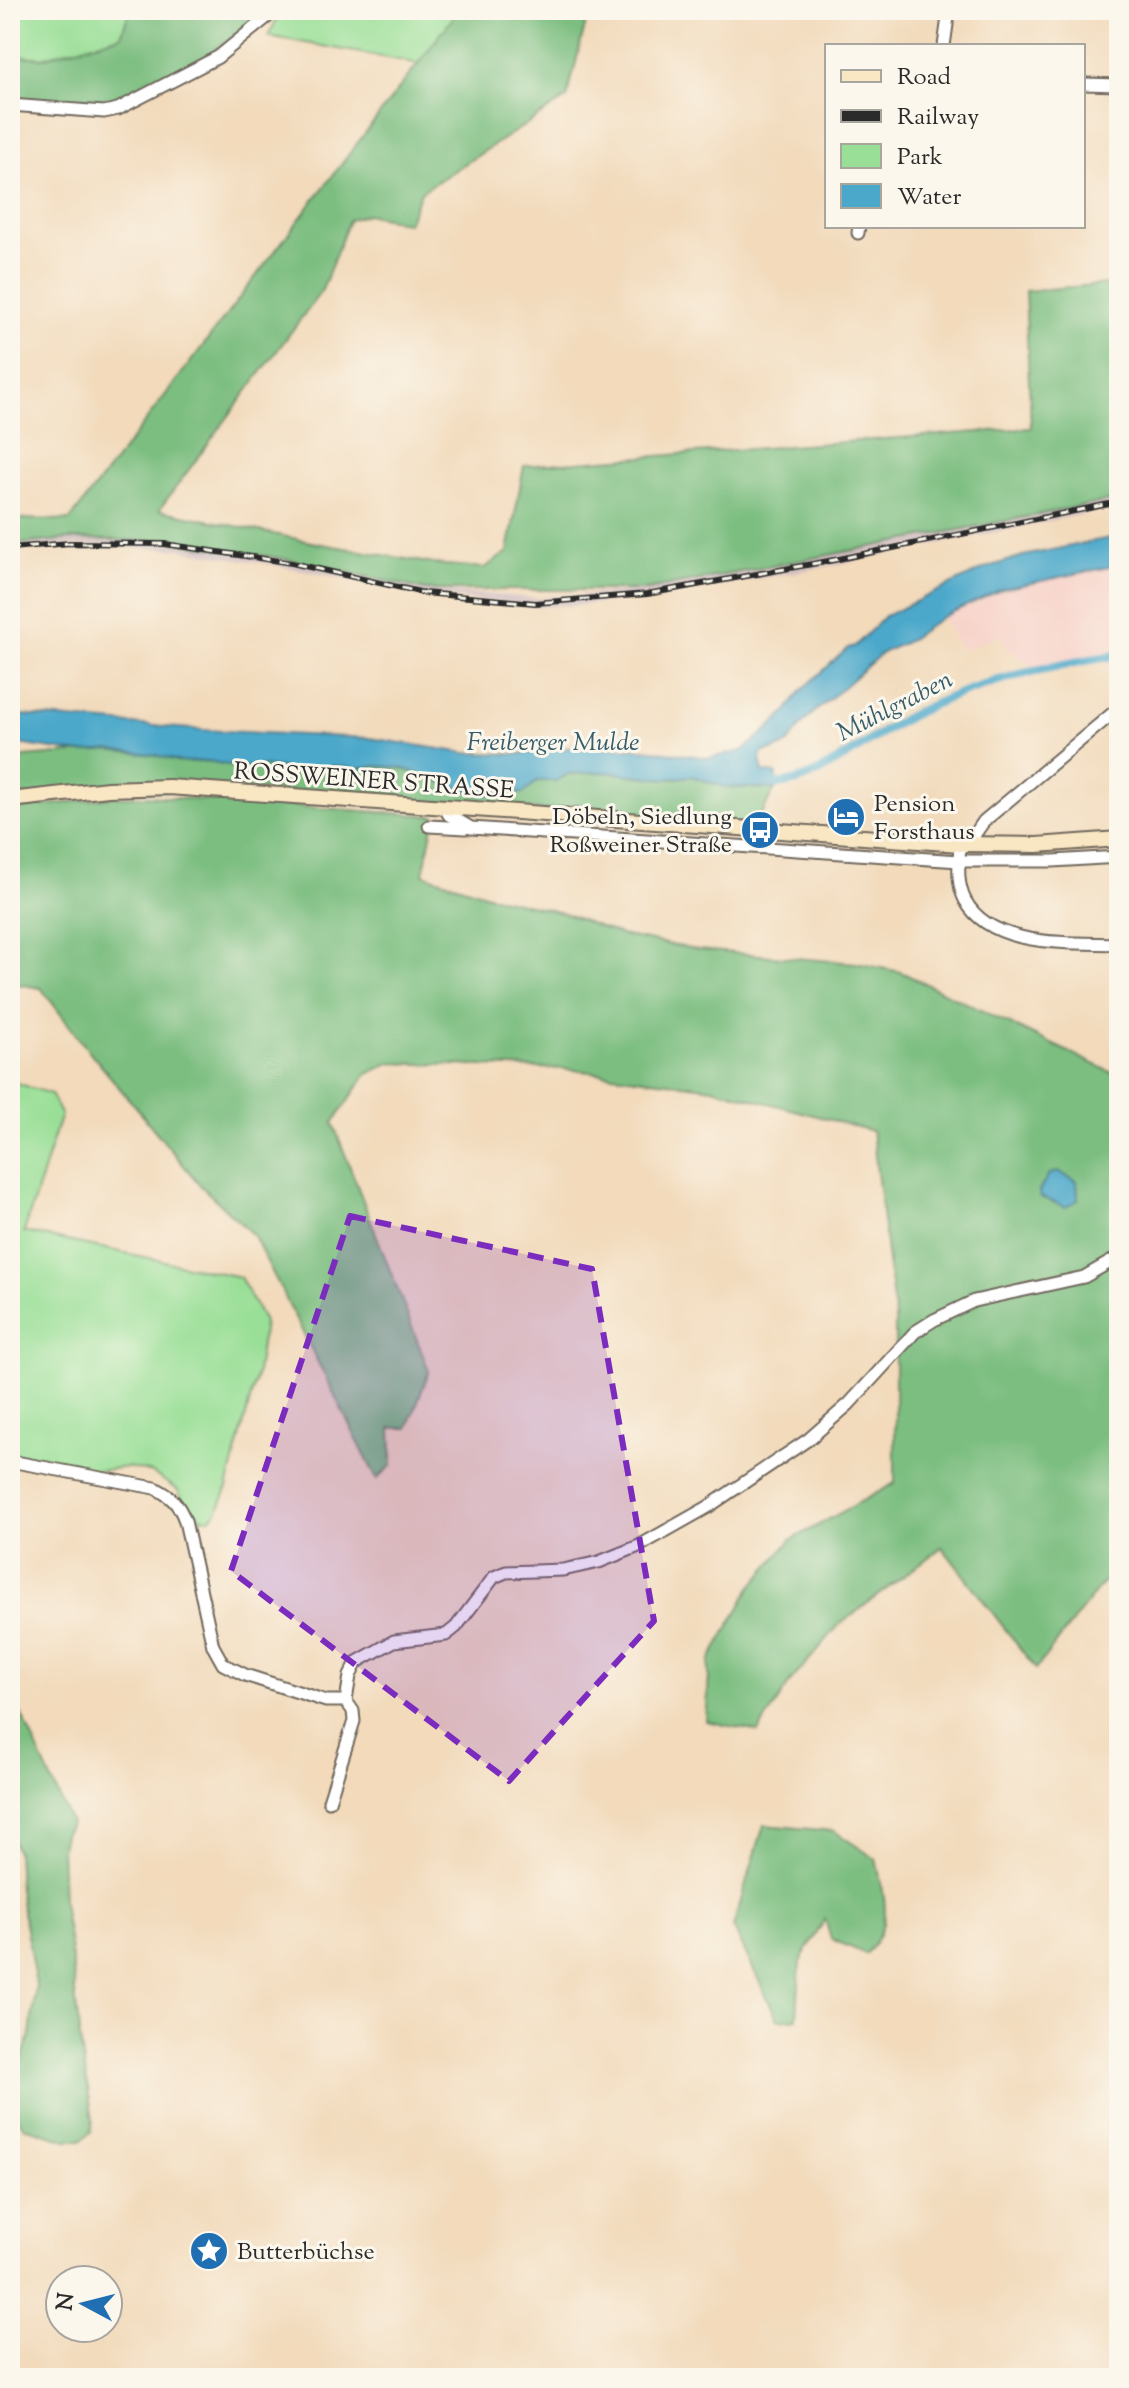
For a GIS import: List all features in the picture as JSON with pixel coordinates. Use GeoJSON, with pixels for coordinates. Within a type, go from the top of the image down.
{"type":"FeatureCollection","features":[{"type":"Feature","properties":{"kind":"main road","name":"ROSSWEINER STRASSE"},"geometry":{"type":"LineString","coordinates":[[10,800],[108,789],[169,787],[966,845],[1037,845],[1119,839]]}},
{"type":"Feature","properties":{"kind":"street"},"geometry":{"type":"LineString","coordinates":[[10,105],[104,112],[118,109],[218,57],[276,10]]}},
{"type":"Feature","properties":{"kind":"street"},"geometry":{"type":"LineString","coordinates":[[944,44],[949,10]]}},
{"type":"Feature","properties":{"kind":"street"},"geometry":{"type":"LineString","coordinates":[[1085,84],[1119,85]]}},
{"type":"Feature","properties":{"kind":"street"},"geometry":{"type":"LineString","coordinates":[[1119,708],[984,821],[966,845],[959,861],[959,882],[965,899],[984,920],[1000,931],[1018,938],[1119,944]]}},
{"type":"Feature","properties":{"kind":"street"},"geometry":{"type":"LineString","coordinates":[[445,808],[460,823],[471,828]]}},
{"type":"Feature","properties":{"kind":"street"},"geometry":{"type":"LineString","coordinates":[[429,826],[959,861],[1119,857]]}},
{"type":"Feature","properties":{"kind":"street"},"geometry":{"type":"LineString","coordinates":[[787,850],[788,832]]}},
{"type":"Feature","properties":{"kind":"street"},"geometry":{"type":"LineString","coordinates":[[883,856],[885,839]]}},
{"type":"Feature","properties":{"kind":"street"},"geometry":{"type":"LineString","coordinates":[[329,1801],[354,1721],[353,1711],[346,1701],[350,1676],[357,1662],[394,1641],[446,1635],[456,1627],[494,1577],[506,1572],[563,1570],[599,1562],[639,1546],[708,1507],[809,1439],[849,1404],[915,1332],[934,1320],[974,1301],[1084,1277],[1119,1257]]}},
{"type":"Feature","properties":{"kind":"street"},"geometry":{"type":"LineString","coordinates":[[10,1461],[155,1488],[169,1495],[182,1511],[213,1646],[223,1664],[245,1675],[314,1698],[339,1703],[346,1701]]}},
{"type":"Feature","properties":{"kind":"highlighted area"},"geometry":{"type":"Polygon","coordinates":[[[350,1216],[592,1269],[654,1621],[509,1781],[231,1571],[350,1216]]]}},
{"type":"Feature","properties":{"kind":"shaded area"},"geometry":{"type":"Polygon","coordinates":[[[1119,499],[1119,507],[835,565],[652,598],[579,605],[536,607],[424,595],[177,549],[70,546],[10,552],[10,545],[70,539],[169,541],[292,560],[426,590],[535,598],[647,590],[1119,499]]]}},
{"type":"Feature","properties":{"kind":"shaded area"},"geometry":{"type":"Polygon","coordinates":[[[1119,565],[1119,652],[1034,667],[1008,649],[1000,635],[961,651],[942,617],[1002,589],[1119,565]]]}},
{"type":"Feature","properties":{"kind":"green space"},"geometry":{"type":"Polygon","coordinates":[[[10,10],[130,10],[121,36],[42,58],[10,55],[10,10]]]}},
{"type":"Feature","properties":{"kind":"green space"},"geometry":{"type":"Polygon","coordinates":[[[130,10],[268,10],[265,16],[164,82],[121,101],[92,105],[10,98],[10,55],[42,58],[121,36],[130,10]]]}},
{"type":"Feature","properties":{"kind":"green space"},"geometry":{"type":"Polygon","coordinates":[[[282,10],[459,10],[420,64],[268,36],[282,10]]]}},
{"type":"Feature","properties":{"kind":"green space"},"geometry":{"type":"Polygon","coordinates":[[[459,10],[589,10],[567,98],[421,192],[408,223],[367,214],[349,220],[322,290],[159,510],[316,543],[434,564],[484,568],[508,552],[524,466],[1031,428],[1025,291],[1119,283],[1119,499],[647,590],[426,590],[292,560],[168,541],[70,539],[10,545],[10,519],[70,520],[459,10]]]}},
{"type":"Feature","properties":{"kind":"green space"},"geometry":{"type":"Polygon","coordinates":[[[108,750],[156,755],[180,762],[208,761],[240,767],[263,766],[304,771],[335,766],[401,768],[481,795],[524,793],[537,781],[556,781],[568,774],[605,772],[668,779],[691,776],[726,787],[775,789],[755,826],[243,788],[10,796],[10,763],[24,757],[108,750]]]}},
{"type":"Feature","properties":{"kind":"green space"},"geometry":{"type":"Polygon","coordinates":[[[149,796],[435,816],[423,874],[491,896],[563,913],[621,935],[698,950],[856,963],[901,972],[1119,1076],[1119,1562],[1036,1669],[942,1547],[839,1625],[791,1681],[758,1732],[706,1721],[710,1660],[751,1587],[791,1540],[895,1483],[895,1318],[872,1131],[713,1088],[567,1069],[389,1063],[366,1075],[333,1123],[429,1371],[408,1428],[391,1428],[392,1465],[377,1479],[254,1236],[200,1185],[41,988],[10,983],[10,810],[111,797],[149,796]]]}},
{"type":"Feature","properties":{"kind":"green space"},"geometry":{"type":"Polygon","coordinates":[[[10,1081],[51,1094],[61,1114],[24,1232],[240,1277],[264,1322],[257,1373],[226,1492],[216,1513],[210,1518],[190,1517],[178,1490],[152,1473],[127,1467],[97,1471],[10,1454],[10,1081]]]}},
{"type":"Feature","properties":{"kind":"green space"},"geometry":{"type":"Polygon","coordinates":[[[10,1701],[20,1711],[71,1823],[64,1834],[61,1848],[63,1903],[93,2120],[91,2132],[81,2140],[67,2140],[24,2127],[17,2116],[14,2079],[30,2036],[36,1985],[19,1890],[17,1851],[10,1836],[10,1701]]]}},
{"type":"Feature","properties":{"kind":"green space"},"geometry":{"type":"Polygon","coordinates":[[[764,1825],[834,1831],[876,1859],[884,1897],[881,1930],[866,1954],[831,1939],[825,1919],[800,1962],[797,2018],[778,2020],[733,1927],[764,1825]]]}},
{"type":"Feature","properties":{"kind":"water"},"geometry":{"type":"Polygon","coordinates":[[[1119,536],[1119,565],[1002,589],[942,617],[908,641],[882,653],[808,718],[790,741],[763,752],[760,758],[763,772],[777,774],[775,789],[726,787],[691,776],[668,779],[605,772],[568,774],[556,781],[537,781],[524,793],[481,795],[401,768],[335,766],[304,771],[263,766],[240,767],[208,761],[180,762],[156,755],[108,750],[81,753],[10,743],[10,714],[203,730],[369,738],[466,753],[519,754],[595,747],[644,749],[709,758],[742,751],[787,711],[802,690],[848,648],[855,646],[885,616],[988,567],[1023,556],[1119,536]]]}},
{"type":"Feature","properties":{"kind":"water"},"geometry":{"type":"Polygon","coordinates":[[[1058,1172],[1077,1181],[1078,1200],[1066,1207],[1040,1197],[1039,1191],[1049,1174],[1058,1172]]]}},
{"type":"Feature","properties":{"kind":"waterway","name":"Mühlgraben"},"geometry":{"type":"LineString","coordinates":[[766,783],[789,783],[810,776],[908,717],[958,694],[1038,670],[1119,655]]}},
{"type":"Feature","properties":{"kind":"railway"},"geometry":{"type":"LineString","coordinates":[[10,548],[70,543],[165,544],[292,563],[424,593],[535,603],[647,594],[834,560],[1119,502]]}},
{"type":"Feature","properties":{"kind":"place","name":"Pension Forsthaus"},"geometry":{"type":"Point","coordinates":[846,817]}},
{"type":"Feature","properties":{"kind":"place","name":"Döbeln, Siedlung Roßweiner Straße"},"geometry":{"type":"Point","coordinates":[760,830]}},
{"type":"Feature","properties":{"kind":"place","name":"Butterbüchse"},"geometry":{"type":"Point","coordinates":[209,2251]}},
{"type":"Feature","properties":{"kind":"water label","name":"Freiberger Mulde"},"geometry":{"type":"Point","coordinates":[553,741]}}]}
